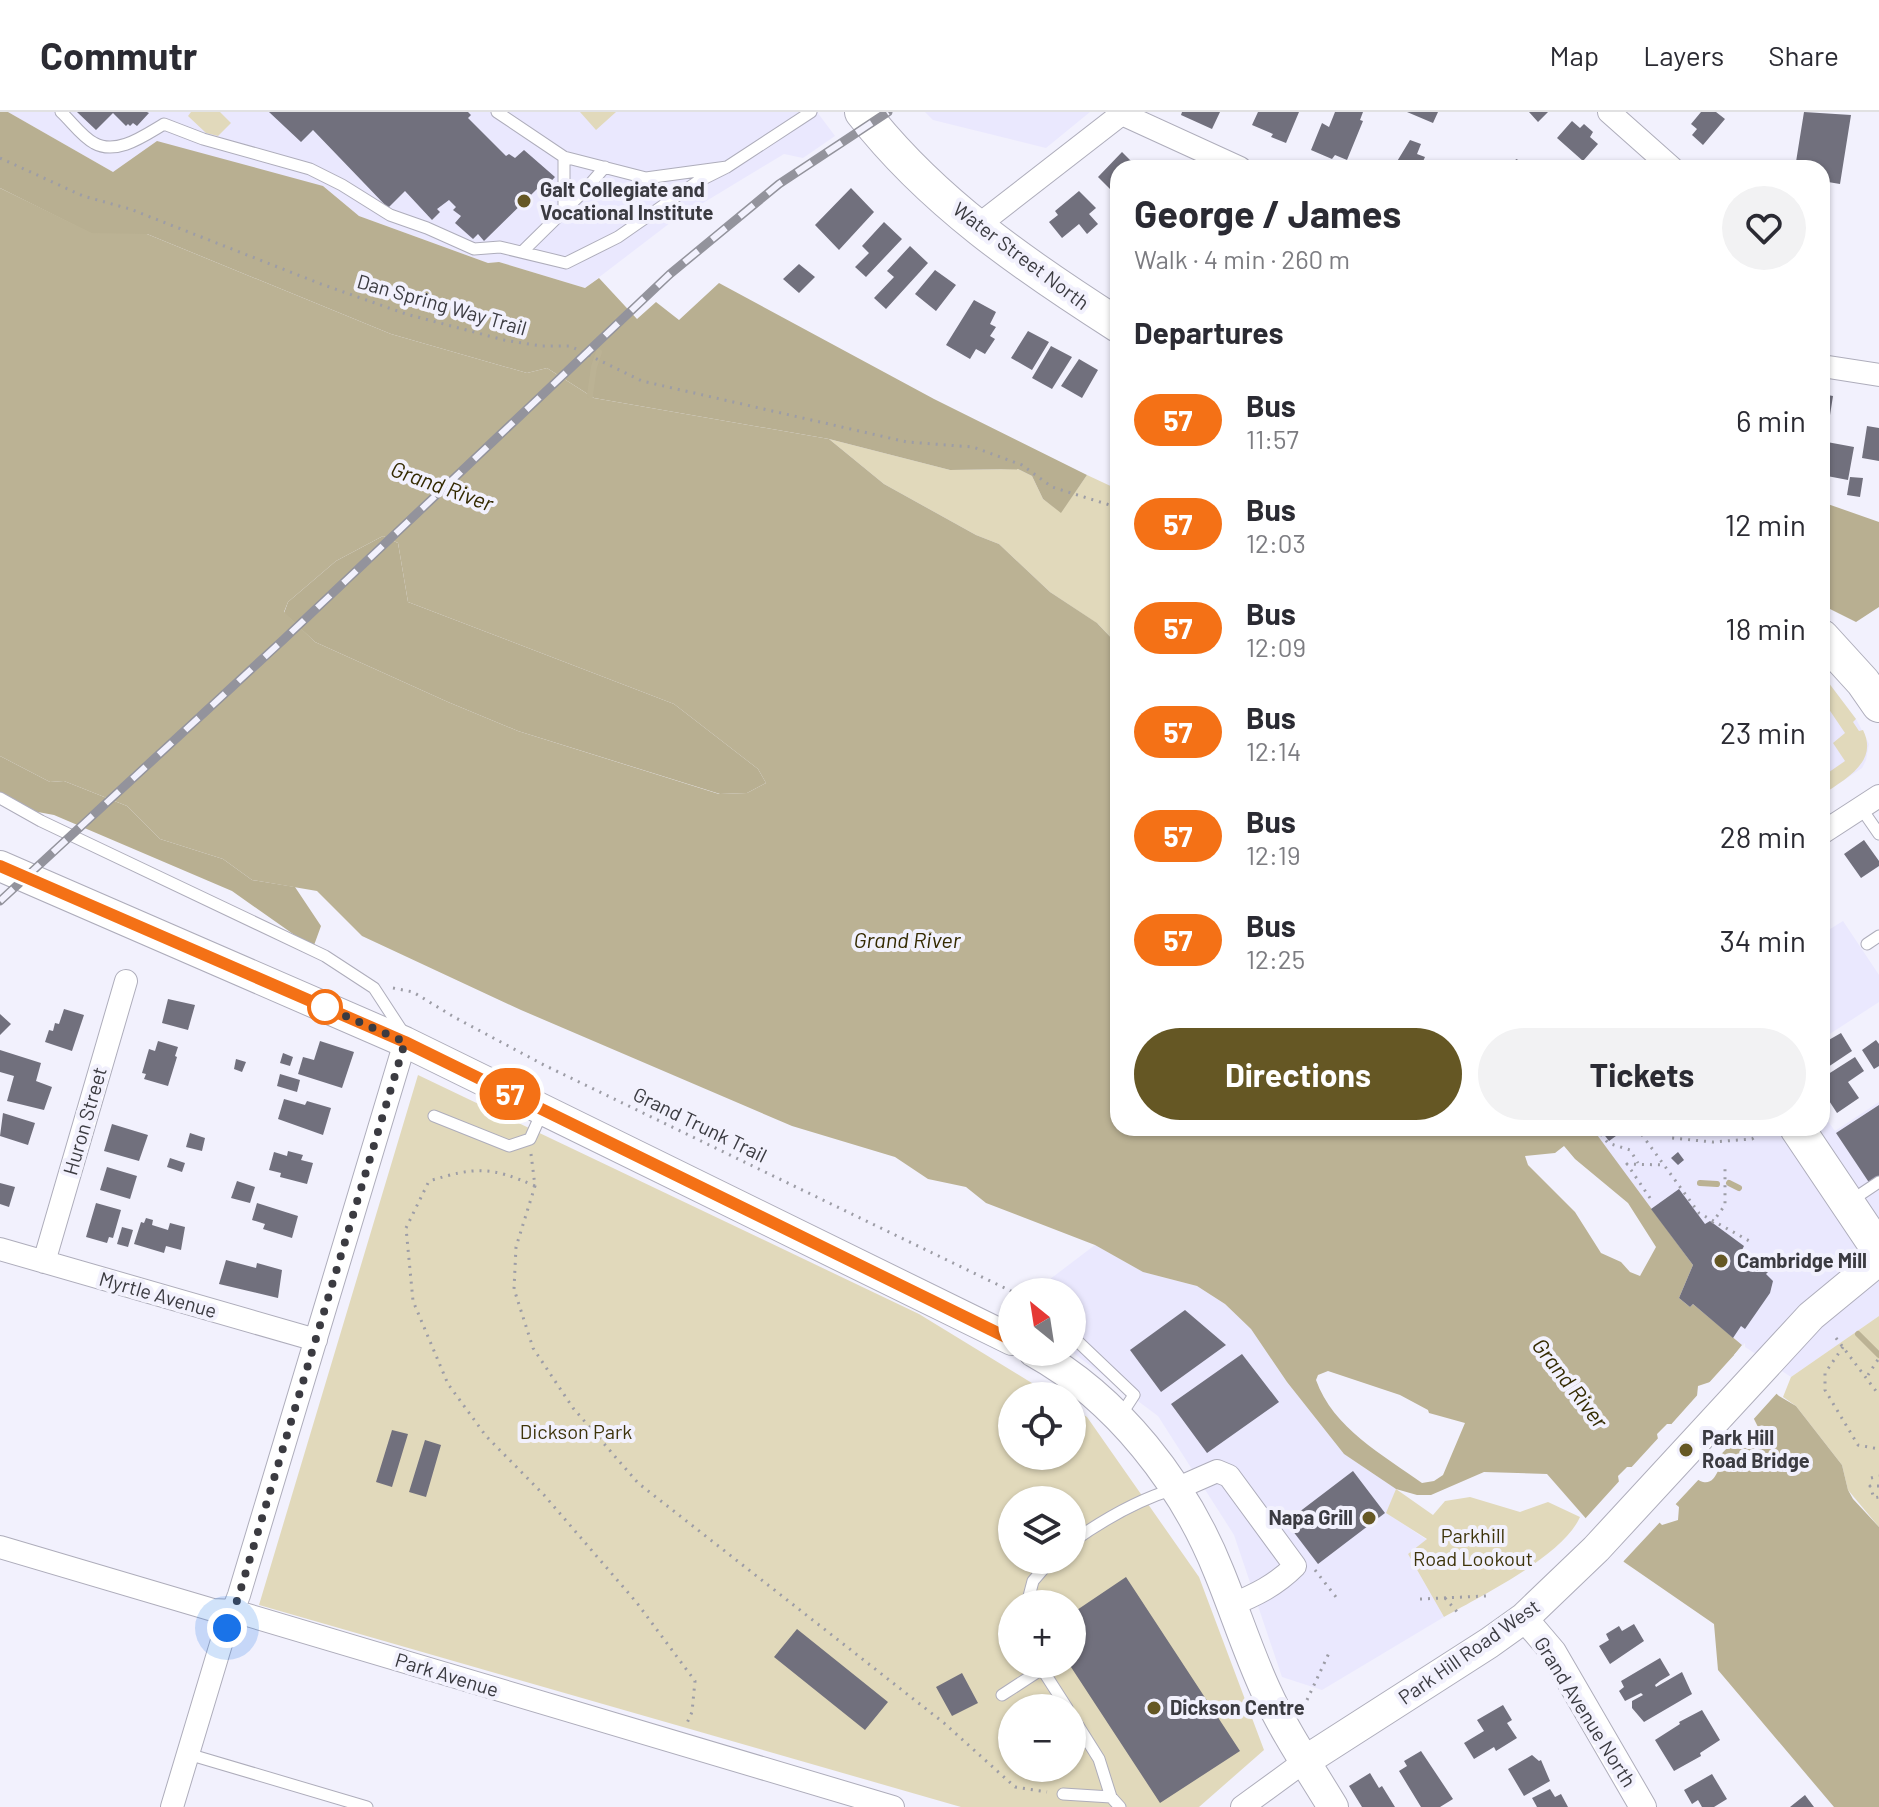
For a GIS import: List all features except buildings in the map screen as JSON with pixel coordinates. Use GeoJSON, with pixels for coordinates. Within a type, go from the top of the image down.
{"type":"FeatureCollection","features":[{"type":"Feature","properties":{"kind":"main road","name":"Water Street North"},"geometry":{"type":"LineString","coordinates":[[862,112],[897,155],[976,227],[1045,278],[1110,320]]}},
{"type":"Feature","properties":{"kind":"main road"},"geometry":{"type":"LineString","coordinates":[[1830,646],[1879,705]]}},
{"type":"Feature","properties":{"kind":"main road"},"geometry":{"type":"LineString","coordinates":[[0,866],[405,1042],[998,1332]]}},
{"type":"Feature","properties":{"kind":"main road"},"geometry":{"type":"LineString","coordinates":[[1802,1136],[1879,1250]]}},
{"type":"Feature","properties":{"kind":"main road","name":"Park Hill Road West"},"geometry":{"type":"LineString","coordinates":[[1305,1761],[1524,1618],[1596,1549],[1811,1316],[1879,1260]]}},
{"type":"Feature","properties":{"kind":"main road"},"geometry":{"type":"LineString","coordinates":[[1075,1366],[1097,1397],[1142,1443],[1176,1489],[1218,1569],[1265,1689],[1333,1807]]}},
{"type":"Feature","properties":{"kind":"street"},"geometry":{"type":"LineString","coordinates":[[1609,112],[1662,160]]}},
{"type":"Feature","properties":{"kind":"street"},"geometry":{"type":"LineString","coordinates":[[976,227],[1122,113],[1223,160]]}},
{"type":"Feature","properties":{"kind":"street"},"geometry":{"type":"LineString","coordinates":[[1830,367],[1879,373]]}},
{"type":"Feature","properties":{"kind":"street"},"geometry":{"type":"LineString","coordinates":[[1830,828],[1870,802]]}},
{"type":"Feature","properties":{"kind":"street","name":"Huron Street"},"geometry":{"type":"LineString","coordinates":[[44,1262],[126,981]]}},
{"type":"Feature","properties":{"kind":"street"},"geometry":{"type":"LineString","coordinates":[[172,1807],[405,1042]]}},
{"type":"Feature","properties":{"kind":"street","name":"Myrtle Avenue"},"geometry":{"type":"LineString","coordinates":[[0,1249],[316,1340]]}},
{"type":"Feature","properties":{"kind":"street"},"geometry":{"type":"LineString","coordinates":[[1176,1489],[1217,1471],[1229,1476],[1295,1566],[1262,1592],[1231,1605]]}},
{"type":"Feature","properties":{"kind":"street","name":"Park Avenue"},"geometry":{"type":"LineString","coordinates":[[0,1547],[213,1610],[234,1611],[893,1807]]}},
{"type":"Feature","properties":{"kind":"street","name":"Grand Avenue North"},"geometry":{"type":"LineString","coordinates":[[1524,1618],[1553,1652],[1643,1807]]}},
{"type":"Feature","properties":{"kind":"street","name":"Park Hill Road West"},"geometry":{"type":"LineString","coordinates":[[1242,1807],[1305,1761]]}},
{"type":"Feature","properties":{"kind":"lane"},"geometry":{"type":"LineString","coordinates":[[61,112],[93,143],[101,146],[110,148],[133,142],[164,124],[203,139],[310,169],[390,215],[474,249],[500,247],[566,263],[618,237],[697,182],[727,167],[811,112]]}},
{"type":"Feature","properties":{"kind":"lane"},"geometry":{"type":"LineString","coordinates":[[497,112],[564,157],[646,178],[727,167]]}},
{"type":"Feature","properties":{"kind":"lane"},"geometry":{"type":"LineString","coordinates":[[564,157],[564,209]]}},
{"type":"Feature","properties":{"kind":"lane"},"geometry":{"type":"LineString","coordinates":[[522,252],[605,167]]}},
{"type":"Feature","properties":{"kind":"lane"},"geometry":{"type":"LineString","coordinates":[[0,798],[41,821],[325,956],[374,988],[404,1033],[405,1042]]}},
{"type":"Feature","properties":{"kind":"lane"},"geometry":{"type":"LineString","coordinates":[[1870,802],[1879,834]]}},
{"type":"Feature","properties":{"kind":"lane"},"geometry":{"type":"LineString","coordinates":[[1867,944],[1879,936]]}},
{"type":"Feature","properties":{"kind":"lane"},"geometry":{"type":"LineString","coordinates":[[434,1116],[509,1146],[530,1139],[543,1109]]}},
{"type":"Feature","properties":{"kind":"lane"},"geometry":{"type":"LineString","coordinates":[[1848,1203],[1879,1182]]}},
{"type":"Feature","properties":{"kind":"lane"},"geometry":{"type":"LineString","coordinates":[[1086,1533],[1148,1497],[1176,1489]]}},
{"type":"Feature","properties":{"kind":"lane"},"geometry":{"type":"LineString","coordinates":[[1003,1694],[1026,1678]]}},
{"type":"Feature","properties":{"kind":"lane"},"geometry":{"type":"LineString","coordinates":[[1086,1738],[1099,1759],[1111,1797],[1120,1807]]}},
{"type":"Feature","properties":{"kind":"lane"},"geometry":{"type":"LineString","coordinates":[[188,1754],[367,1807]]}},
{"type":"Feature","properties":{"kind":"lane"},"geometry":{"type":"LineString","coordinates":[[1063,1794],[1111,1797]]}},
{"type":"Feature","properties":{"kind":"path","name":"Dan Spring Way Trail"},"geometry":{"type":"LineString","coordinates":[[0,158],[83,196],[130,209],[406,314],[504,340],[541,346],[570,346],[642,381],[907,442],[973,447],[1022,465],[1052,487],[1110,505]]}},
{"type":"Feature","properties":{"kind":"path","name":"Grand Trunk Trail"},"geometry":{"type":"LineString","coordinates":[[374,988],[413,992],[544,1065],[998,1285]]}},
{"type":"Feature","properties":{"kind":"path"},"geometry":{"type":"LineString","coordinates":[[1602,1136],[1608,1143],[1630,1150],[1638,1163]]}},
{"type":"Feature","properties":{"kind":"path"},"geometry":{"type":"LineString","coordinates":[[1643,1136],[1699,1213],[1753,1243]]}},
{"type":"Feature","properties":{"kind":"path"},"geometry":{"type":"LineString","coordinates":[[1669,1136],[1713,1142],[1756,1136]]}},
{"type":"Feature","properties":{"kind":"path"},"geometry":{"type":"LineString","coordinates":[[530,1139],[535,1186],[516,1247],[514,1289],[533,1348],[573,1408],[638,1483],[944,1723],[1015,1787],[1063,1794]]}},
{"type":"Feature","properties":{"kind":"path"},"geometry":{"type":"LineString","coordinates":[[1650,1198],[1627,1164],[1665,1165]]}},
{"type":"Feature","properties":{"kind":"path"},"geometry":{"type":"LineString","coordinates":[[1713,1222],[1725,1205],[1725,1167]]}},
{"type":"Feature","properties":{"kind":"path"},"geometry":{"type":"LineString","coordinates":[[535,1186],[505,1173],[464,1170],[429,1181],[406,1228],[413,1301],[448,1384],[486,1436],[544,1495],[637,1603],[695,1681],[692,1712],[679,1745]]}},
{"type":"Feature","properties":{"kind":"path"},"geometry":{"type":"LineString","coordinates":[[1836,1338],[1879,1395]]}},
{"type":"Feature","properties":{"kind":"path"},"geometry":{"type":"LineString","coordinates":[[1843,1347],[1825,1373],[1825,1390],[1858,1445],[1879,1449]]}},
{"type":"Feature","properties":{"kind":"path"},"geometry":{"type":"LineString","coordinates":[[1867,1376],[1879,1358]]}},
{"type":"Feature","properties":{"kind":"path"},"geometry":{"type":"LineString","coordinates":[[1874,1387],[1879,1383]]}},
{"type":"Feature","properties":{"kind":"path"},"geometry":{"type":"LineString","coordinates":[[1871,1478],[1879,1476]]}},
{"type":"Feature","properties":{"kind":"path"},"geometry":{"type":"LineString","coordinates":[[1879,1486],[1870,1486],[1874,1498],[1879,1497]]}},
{"type":"Feature","properties":{"kind":"path"},"geometry":{"type":"LineString","coordinates":[[1315,1570],[1336,1597]]}},
{"type":"Feature","properties":{"kind":"path"},"geometry":{"type":"LineString","coordinates":[[1420,1599],[1486,1596]]}},
{"type":"Feature","properties":{"kind":"path"},"geometry":{"type":"LineString","coordinates":[[1445,1598],[1458,1613]]}},
{"type":"Feature","properties":{"kind":"path"},"geometry":{"type":"LineString","coordinates":[[1307,1700],[1329,1653]]}},
{"type":"Feature","properties":{"kind":"shaded area"},"geometry":{"type":"Polygon","coordinates":[[[0,112],[8,112],[113,172],[157,141],[323,186],[359,216],[488,263],[499,262],[585,288],[599,278],[637,319],[656,302],[679,320],[719,283],[934,399],[1087,475],[1061,513],[1043,499],[1032,476],[1018,469],[950,470],[829,439],[594,398],[547,368],[527,373],[391,334],[147,234],[92,234],[0,188],[0,112]]]}},
{"type":"Feature","properties":{"kind":"shaded area","name":"Galt Collegiate and Vocational Institute"},"geometry":{"type":"Polygon","coordinates":[[[8,112],[817,112],[835,136],[803,158],[784,154],[670,223],[585,288],[499,262],[488,263],[359,216],[323,186],[113,172],[8,112]]]}},
{"type":"Feature","properties":{"kind":"shaded area"},"geometry":{"type":"Polygon","coordinates":[[[925,112],[1090,112],[1046,148],[933,120],[925,112]]]}},
{"type":"Feature","properties":{"kind":"shaded area"},"geometry":{"type":"Polygon","coordinates":[[[1830,505],[1879,522],[1879,607],[1856,622],[1830,609],[1830,505]]]}},
{"type":"Feature","properties":{"kind":"shaded area"},"geometry":{"type":"Polygon","coordinates":[[[383,536],[398,543],[408,602],[674,704],[758,769],[766,783],[747,793],[720,794],[518,731],[315,642],[284,613],[288,602],[336,561],[383,536]]]}},
{"type":"Feature","properties":{"kind":"shaded area"},"geometry":{"type":"Polygon","coordinates":[[[1830,685],[1856,719],[1869,744],[1862,768],[1830,790],[1830,685]]]}},
{"type":"Feature","properties":{"kind":"shaded area"},"geometry":{"type":"Polygon","coordinates":[[[0,756],[50,782],[64,781],[127,806],[160,839],[223,859],[252,880],[295,887],[321,926],[313,948],[232,891],[54,815],[0,805],[0,756]]]}},
{"type":"Feature","properties":{"kind":"shaded area"},"geometry":{"type":"Polygon","coordinates":[[[1843,921],[1879,975],[1879,1002],[1830,1034],[1830,929],[1843,921]]]}},
{"type":"Feature","properties":{"kind":"shaded area"},"geometry":{"type":"Polygon","coordinates":[[[1879,1102],[1879,1316],[1791,1377],[1742,1345],[1693,1304],[1690,1307],[1679,1298],[1693,1265],[1596,1136],[1830,1136],[1830,1124],[1835,1131],[1879,1102]]]}},
{"type":"Feature","properties":{"kind":"shaded area"},"geometry":{"type":"Polygon","coordinates":[[[1095,1245],[1143,1272],[1197,1286],[1225,1304],[1251,1329],[1287,1382],[1344,1454],[1396,1489],[1387,1513],[1427,1540],[1408,1554],[1444,1617],[1322,1690],[1282,1677],[1234,1535],[1158,1416],[1086,1362],[1086,1278],[1051,1278],[1095,1245]]]}},
{"type":"Feature","properties":{"kind":"green space"},"geometry":{"type":"Polygon","coordinates":[[[191,112],[220,112],[231,123],[218,136],[206,133],[188,116],[191,112]]]}},
{"type":"Feature","properties":{"kind":"green space"},"geometry":{"type":"Polygon","coordinates":[[[580,112],[616,112],[596,130],[580,112]]]}},
{"type":"Feature","properties":{"kind":"green space"},"geometry":{"type":"Polygon","coordinates":[[[829,439],[950,470],[1018,469],[1032,476],[1043,499],[1061,512],[1087,475],[1110,486],[1110,637],[1098,624],[1050,592],[999,544],[976,535],[884,484],[829,439]]]}},
{"type":"Feature","properties":{"kind":"green space"},"geometry":{"type":"Polygon","coordinates":[[[1830,685],[1856,719],[1853,722],[1859,731],[1863,730],[1867,751],[1857,768],[1830,790],[1830,771],[1845,761],[1833,743],[1845,733],[1830,711],[1830,685]]]}},
{"type":"Feature","properties":{"kind":"green space","name":"Dickson Park"},"geometry":{"type":"Polygon","coordinates":[[[418,1075],[919,1314],[998,1362],[998,1366],[1004,1366],[1030,1382],[998,1382],[998,1470],[1086,1470],[1087,1417],[1199,1577],[1264,1750],[1199,1807],[961,1807],[259,1605],[418,1075]]]}},
{"type":"Feature","properties":{"kind":"green space"},"geometry":{"type":"Polygon","coordinates":[[[1879,1316],[1879,1527],[1848,1490],[1842,1465],[1796,1406],[1783,1397],[1791,1377],[1879,1316]]]}},
{"type":"Feature","properties":{"kind":"green space","name":"Parkhill Road Lookout"},"geometry":{"type":"Polygon","coordinates":[[[1396,1489],[1433,1515],[1445,1501],[1470,1497],[1520,1512],[1548,1502],[1580,1517],[1571,1532],[1540,1560],[1444,1617],[1408,1554],[1427,1539],[1386,1513],[1396,1489]]]}},
{"type":"Feature","properties":{"kind":"water","name":"Grand River"},"geometry":{"type":"Polygon","coordinates":[[[0,188],[92,233],[147,234],[391,334],[527,373],[547,368],[594,398],[829,439],[884,484],[976,535],[999,544],[1050,592],[1097,623],[1110,637],[1110,1136],[1598,1136],[1693,1265],[1679,1298],[1690,1307],[1693,1304],[1742,1345],[1734,1355],[1779,1396],[1796,1406],[1842,1465],[1853,1499],[1879,1527],[1879,1807],[1834,1807],[1718,1670],[1714,1624],[1624,1562],[1547,1474],[1484,1472],[1431,1495],[1396,1489],[1344,1454],[1287,1382],[1251,1329],[1225,1304],[1197,1286],[1143,1272],[1095,1245],[986,1203],[966,1187],[928,1179],[895,1157],[792,1126],[521,1010],[362,936],[317,891],[252,880],[223,859],[160,839],[127,806],[64,781],[50,782],[0,756],[0,188]],[[383,536],[336,561],[288,602],[284,612],[315,642],[518,731],[719,794],[747,793],[766,783],[758,769],[674,704],[408,602],[398,543],[383,536]],[[1564,1146],[1555,1153],[1525,1156],[1528,1165],[1575,1212],[1601,1253],[1621,1262],[1630,1272],[1640,1276],[1656,1247],[1628,1203],[1564,1146]],[[1328,1371],[1318,1375],[1316,1380],[1324,1397],[1334,1412],[1361,1439],[1422,1483],[1434,1481],[1443,1475],[1465,1423],[1429,1413],[1400,1395],[1328,1371]],[[1710,1382],[1698,1386],[1697,1396],[1740,1437],[1753,1436],[1758,1427],[1754,1419],[1710,1382]],[[1671,1424],[1657,1434],[1658,1439],[1693,1476],[1708,1482],[1716,1476],[1715,1461],[1671,1424]],[[1627,1467],[1618,1476],[1619,1482],[1662,1525],[1678,1520],[1679,1507],[1632,1467],[1627,1467]]]}},
{"type":"Feature","properties":{"kind":"pier"},"geometry":{"type":"Polygon","coordinates":[[[1745,1343],[1739,1353],[1779,1391],[1751,1422],[1706,1386],[1745,1343]]]}},
{"type":"Feature","properties":{"kind":"pier"},"geometry":{"type":"Polygon","coordinates":[[[1701,1391],[1741,1433],[1712,1464],[1670,1428],[1667,1429],[1701,1391]]]}},
{"type":"Feature","properties":{"kind":"pier"},"geometry":{"type":"Polygon","coordinates":[[[1661,1435],[1701,1477],[1673,1507],[1628,1471],[1661,1435]]]}},
{"type":"Feature","properties":{"kind":"pier"},"geometry":{"type":"Polygon","coordinates":[[[1622,1478],[1662,1520],[1621,1564],[1583,1521],[1622,1478]]]}},
{"type":"Feature","properties":{"kind":"waterway"},"geometry":{"type":"LineString","coordinates":[[590,395],[599,352]]}},
{"type":"Feature","properties":{"kind":"waterway"},"geometry":{"type":"LineString","coordinates":[[1700,1183],[1717,1184]]}},
{"type":"Feature","properties":{"kind":"waterway"},"geometry":{"type":"LineString","coordinates":[[1729,1183],[1739,1188]]}},
{"type":"Feature","properties":{"kind":"waterway"},"geometry":{"type":"LineString","coordinates":[[1858,1334],[1879,1355]]}},
{"type":"Feature","properties":{"kind":"railway"},"geometry":{"type":"LineString","coordinates":[[0,901],[283,640],[670,274],[779,184],[888,112]]}},
{"type":"Feature","properties":{"kind":"bus line","name":"57"},"geometry":{"type":"LineString","coordinates":[[0,866],[405,1042],[998,1332]]}},
{"type":"Feature","properties":{"kind":"place","name":"Galt Collegiate and Vocational Institute"},"geometry":{"type":"Point","coordinates":[524,201]}},
{"type":"Feature","properties":{"kind":"place","name":"Cambridge Mill"},"geometry":{"type":"Point","coordinates":[1721,1261]}},
{"type":"Feature","properties":{"kind":"place","name":"Park Hill Road Bridge"},"geometry":{"type":"Point","coordinates":[1686,1450]}},
{"type":"Feature","properties":{"kind":"place","name":"Napa Grill"},"geometry":{"type":"Point","coordinates":[1369,1518]}},
{"type":"Feature","properties":{"kind":"place","name":"Dickson Centre"},"geometry":{"type":"Point","coordinates":[1154,1708]}},
{"type":"Feature","properties":{"kind":"route"},"geometry":{"type":"LineString","coordinates":[[227,1628],[405,1042],[318,1004],[325,1007]]}}]}
